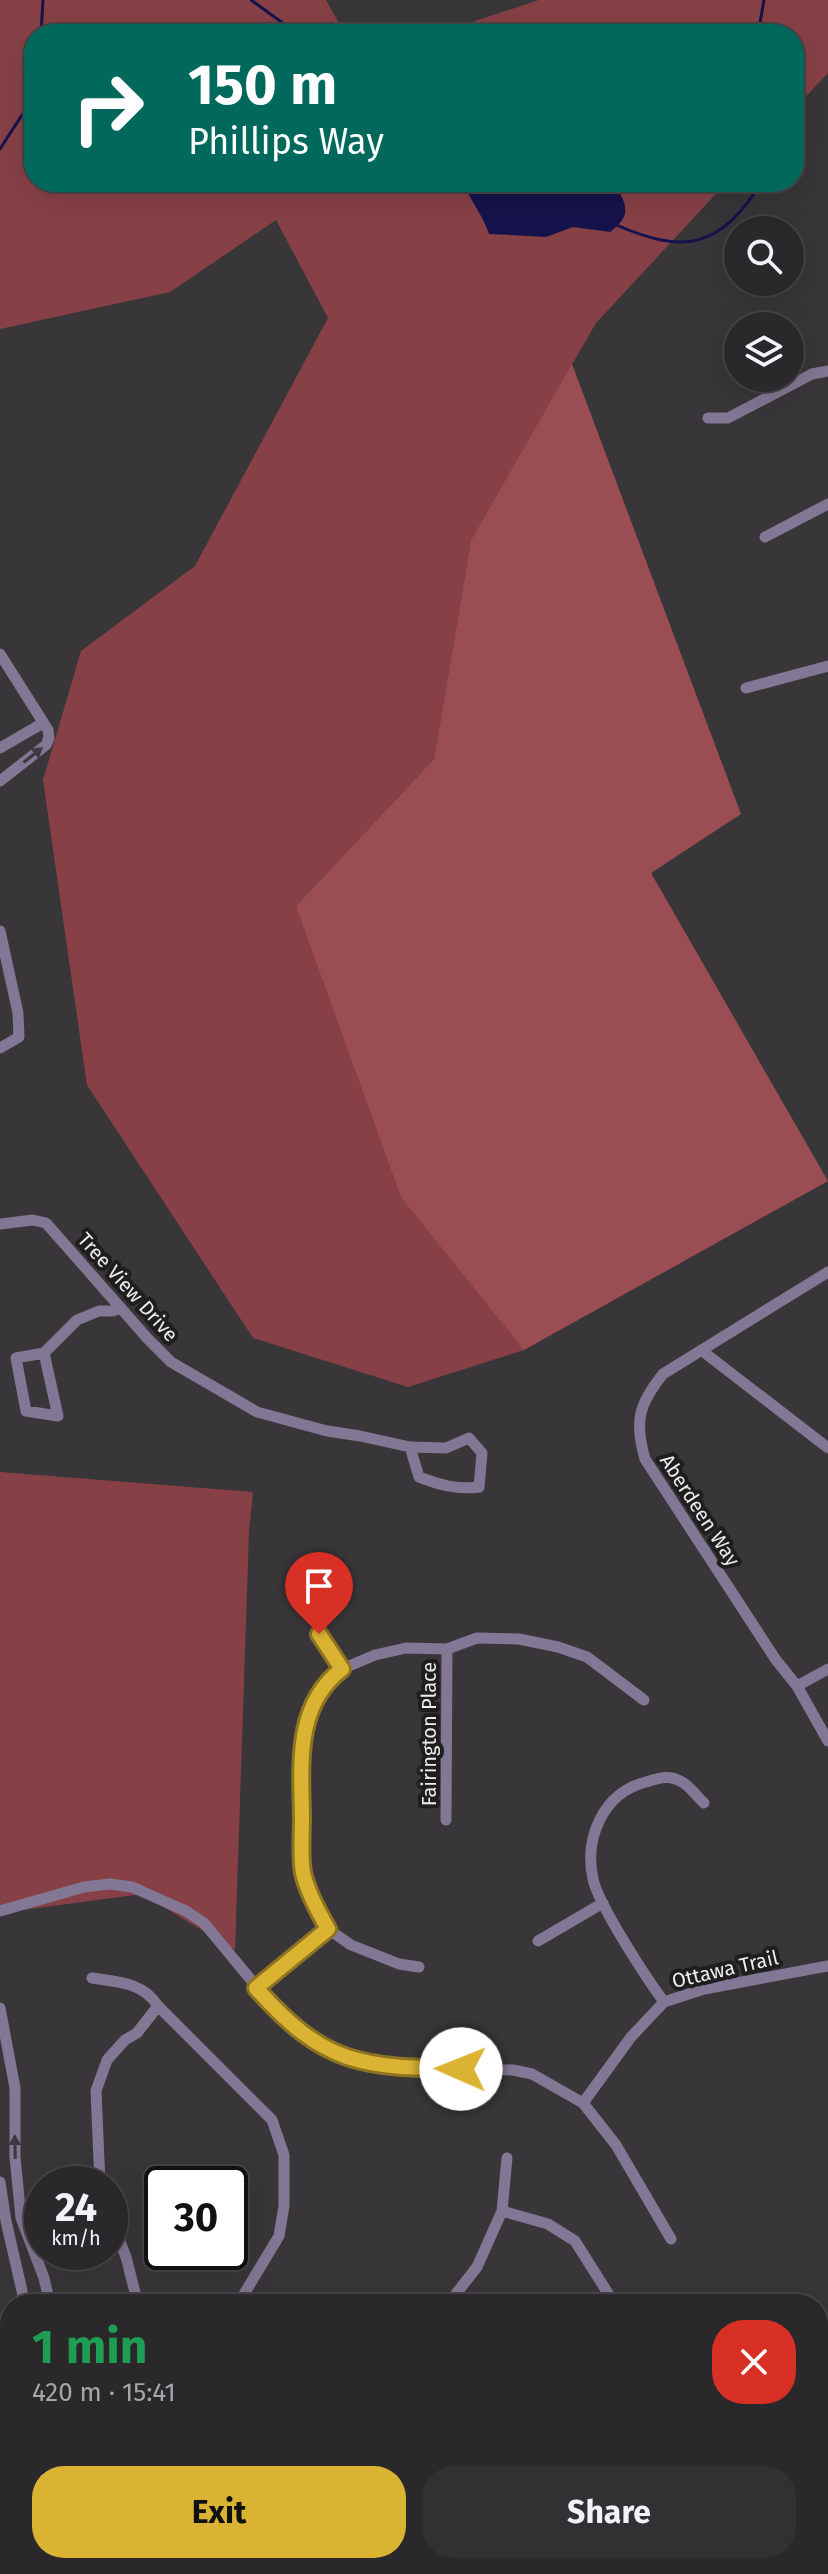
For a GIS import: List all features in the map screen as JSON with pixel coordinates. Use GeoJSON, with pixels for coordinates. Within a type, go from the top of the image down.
{"type":"FeatureCollection","features":[{"type":"Feature","properties":{"kind":"street"},"geometry":{"type":"LineString","coordinates":[[708,418],[728,418],[812,374],[828,371]]}},
{"type":"Feature","properties":{"kind":"street"},"geometry":{"type":"LineString","coordinates":[[765,537],[828,504]]}},
{"type":"Feature","properties":{"kind":"street"},"geometry":{"type":"LineString","coordinates":[[0,654],[48,730],[49,738],[46,745],[0,781]]}},
{"type":"Feature","properties":{"kind":"street"},"geometry":{"type":"LineString","coordinates":[[746,688],[828,666]]}},
{"type":"Feature","properties":{"kind":"street"},"geometry":{"type":"LineString","coordinates":[[0,748],[43,723]]}},
{"type":"Feature","properties":{"kind":"street"},"geometry":{"type":"LineString","coordinates":[[0,931],[18,1013],[19,1037],[0,1048]]}},
{"type":"Feature","properties":{"kind":"street","name":"Tree View Drive"},"geometry":{"type":"LineString","coordinates":[[0,1224],[33,1220],[46,1223],[119,1308],[171,1362],[257,1412],[327,1431],[410,1447],[446,1448],[469,1438],[482,1453],[479,1487],[464,1489],[444,1486],[419,1477],[410,1447]]}},
{"type":"Feature","properties":{"kind":"street","name":"Aberdeen Way"},"geometry":{"type":"LineString","coordinates":[[828,1272],[663,1374],[645,1396],[640,1413],[639,1437],[645,1459],[776,1660],[797,1686],[828,1741]]}},
{"type":"Feature","properties":{"kind":"street"},"geometry":{"type":"LineString","coordinates":[[44,1353],[58,1416],[26,1411],[16,1358],[44,1353],[77,1320],[99,1311],[119,1308]]}},
{"type":"Feature","properties":{"kind":"street"},"geometry":{"type":"LineString","coordinates":[[701,1350],[828,1448]]}},
{"type":"Feature","properties":{"kind":"street"},"geometry":{"type":"LineString","coordinates":[[319,1634],[342,1669]]}},
{"type":"Feature","properties":{"kind":"street"},"geometry":{"type":"LineString","coordinates":[[419,1967],[399,1964],[351,1945],[328,1929],[309,1894],[302,1869],[305,1727],[312,1704],[327,1680],[342,1669],[375,1655],[406,1648],[447,1649],[477,1638],[519,1639],[587,1657],[644,1700]]}},
{"type":"Feature","properties":{"kind":"street","name":"Fairington Place"},"geometry":{"type":"LineString","coordinates":[[446,1820],[447,1649]]}},
{"type":"Feature","properties":{"kind":"street"},"geometry":{"type":"LineString","coordinates":[[797,1686],[828,1669]]}},
{"type":"Feature","properties":{"kind":"street"},"geometry":{"type":"LineString","coordinates":[[664,2002],[603,1903],[593,1883],[589,1857],[598,1821],[611,1800],[632,1785],[666,1776],[683,1782],[704,1803]]}},
{"type":"Feature","properties":{"kind":"street"},"geometry":{"type":"LineString","coordinates":[[0,1911],[84,1887],[110,1884],[132,1887],[186,1911],[204,1923],[280,2015],[328,2051],[384,2067],[513,2070],[532,2074],[583,2103],[616,2145],[671,2239]]}},
{"type":"Feature","properties":{"kind":"street"},"geometry":{"type":"LineString","coordinates":[[538,1941],[603,1903]]}},
{"type":"Feature","properties":{"kind":"street"},"geometry":{"type":"LineString","coordinates":[[256,1988],[328,1929]]}},
{"type":"Feature","properties":{"kind":"street","name":"Ottawa Trail"},"geometry":{"type":"LineString","coordinates":[[583,2103],[631,2037],[664,2002],[704,1989],[828,1966]]}},
{"type":"Feature","properties":{"kind":"street"},"geometry":{"type":"LineString","coordinates":[[92,1978],[138,1986],[153,1997],[158,2006],[272,2120],[284,2155],[284,2206],[279,2236],[244,2294]]}},
{"type":"Feature","properties":{"kind":"street"},"geometry":{"type":"LineString","coordinates":[[99,2166],[96,2091],[107,2060],[125,2040],[137,2033],[158,2006]]}},
{"type":"Feature","properties":{"kind":"street"},"geometry":{"type":"LineString","coordinates":[[0,2008],[15,2088],[15,2157],[21,2218],[48,2294]]}},
{"type":"Feature","properties":{"kind":"street"},"geometry":{"type":"LineString","coordinates":[[456,2294],[477,2267],[502,2211],[507,2158]]}},
{"type":"Feature","properties":{"kind":"street"},"geometry":{"type":"LineString","coordinates":[[0,2182],[23,2294]]}},
{"type":"Feature","properties":{"kind":"street"},"geometry":{"type":"LineString","coordinates":[[502,2211],[548,2224],[575,2241],[608,2294]]}},
{"type":"Feature","properties":{"kind":"street"},"geometry":{"type":"LineString","coordinates":[[128,2265],[135,2294]]}},
{"type":"Feature","properties":{"kind":"shaded area"},"geometry":{"type":"Polygon","coordinates":[[[0,0],[326,0],[339,24],[24,24],[24,192],[718,192],[596,323],[471,540],[434,759],[296,906],[524,1350],[408,1387],[253,1338],[87,1085],[43,780],[81,651],[195,566],[328,318],[276,220],[170,292],[0,329],[0,0]]]}},
{"type":"Feature","properties":{"kind":"shaded area"},"geometry":{"type":"Polygon","coordinates":[[[539,0],[828,0],[828,73],[804,98],[804,24],[466,24],[539,0]]]}},
{"type":"Feature","properties":{"kind":"shaded area"},"geometry":{"type":"Polygon","coordinates":[[[468,192],[619,192],[625,209],[622,220],[610,232],[573,227],[546,237],[489,234],[468,192]]]}},
{"type":"Feature","properties":{"kind":"shaded area"},"geometry":{"type":"Polygon","coordinates":[[[572,364],[741,814],[651,873],[828,1181],[524,1350],[401,1197],[296,906],[434,759],[471,540],[572,364]]]}},
{"type":"Feature","properties":{"kind":"shaded area"},"geometry":{"type":"Polygon","coordinates":[[[0,1472],[253,1492],[249,1531],[235,1950],[142,1894],[0,1913],[0,1472]]]}},
{"type":"Feature","properties":{"kind":"waterway"},"geometry":{"type":"LineString","coordinates":[[42,24],[43,0]]}},
{"type":"Feature","properties":{"kind":"waterway"},"geometry":{"type":"LineString","coordinates":[[251,0],[284,24]]}},
{"type":"Feature","properties":{"kind":"waterway"},"geometry":{"type":"LineString","coordinates":[[760,24],[764,0]]}},
{"type":"Feature","properties":{"kind":"waterway"},"geometry":{"type":"LineString","coordinates":[[0,149],[24,112]]}},
{"type":"Feature","properties":{"kind":"waterway"},"geometry":{"type":"LineString","coordinates":[[614,224],[661,240],[698,240],[715,233],[731,221],[755,192]]}},
{"type":"Feature","properties":{"kind":"route"},"geometry":{"type":"LineString","coordinates":[[319,1634],[342,1669],[327,1680],[312,1704],[305,1727],[302,1869],[309,1894],[328,1929],[256,1988],[280,2015],[328,2051],[384,2067],[461,2069]]}}]}
